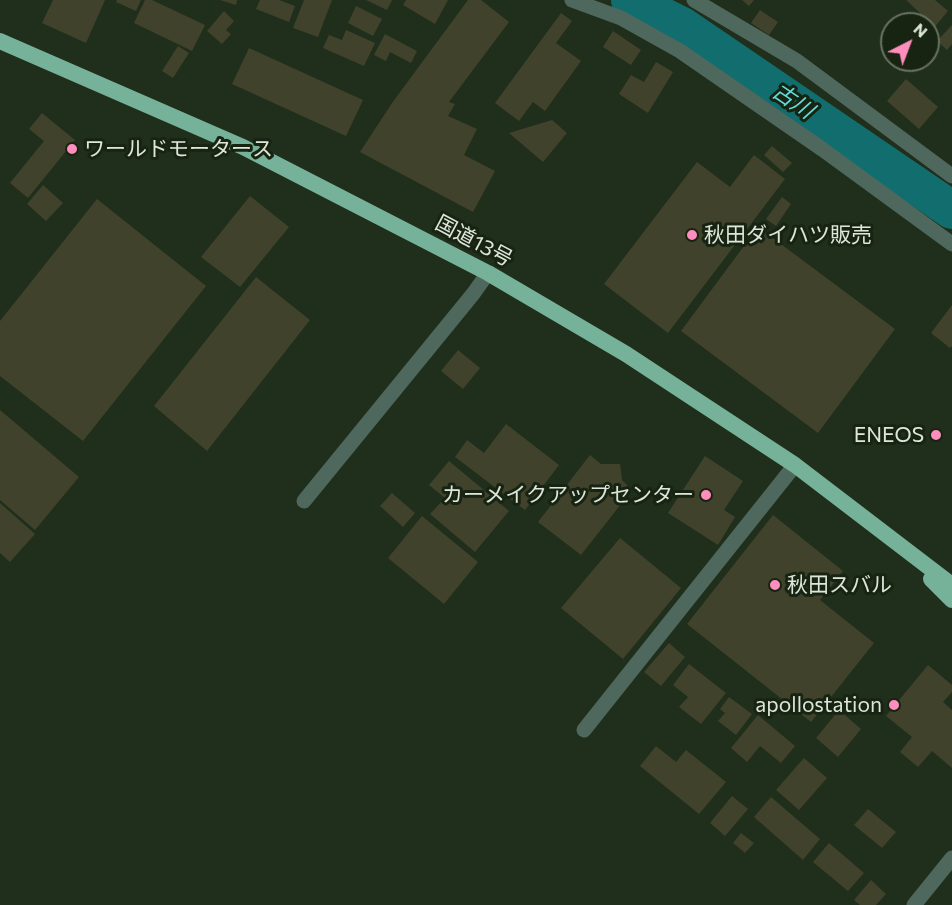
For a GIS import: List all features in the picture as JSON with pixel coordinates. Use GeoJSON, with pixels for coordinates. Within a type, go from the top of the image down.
{"type":"FeatureCollection","features":[{"type":"Feature","properties":{"kind":"highway","name":"国道13号"},"geometry":{"type":"LineString","coordinates":[[0,41],[243,147],[488,273],[626,354],[795,465],[952,585]]}},
{"type":"Feature","properties":{"kind":"highway","name":"国道13号"},"geometry":{"type":"LineString","coordinates":[[892,541],[952,600]]}},
{"type":"Feature","properties":{"kind":"street"},"geometry":{"type":"LineString","coordinates":[[572,0],[621,18],[680,51],[813,143],[952,244]]}},
{"type":"Feature","properties":{"kind":"street"},"geometry":{"type":"LineString","coordinates":[[694,0],[797,61],[952,176]]}},
{"type":"Feature","properties":{"kind":"street"},"geometry":{"type":"LineString","coordinates":[[304,501],[488,273]]}},
{"type":"Feature","properties":{"kind":"street"},"geometry":{"type":"LineString","coordinates":[[584,730],[795,465]]}},
{"type":"Feature","properties":{"kind":"street"},"geometry":{"type":"LineString","coordinates":[[914,905],[952,858]]}},
{"type":"Feature","properties":{"kind":"building"},"geometry":{"type":"Polygon","coordinates":[[[53,0],[105,0],[86,43],[42,23],[53,0]]]}},
{"type":"Feature","properties":{"kind":"building"},"geometry":{"type":"Polygon","coordinates":[[[117,0],[141,0],[136,11],[116,2],[117,0]]]}},
{"type":"Feature","properties":{"kind":"building"},"geometry":{"type":"Polygon","coordinates":[[[145,0],[152,0],[205,25],[192,51],[134,23],[145,0]]]}},
{"type":"Feature","properties":{"kind":"building"},"geometry":{"type":"Polygon","coordinates":[[[220,0],[237,0],[236,5],[220,0]]]}},
{"type":"Feature","properties":{"kind":"building"},"geometry":{"type":"Polygon","coordinates":[[[260,0],[279,0],[295,6],[289,22],[256,9],[260,0]]]}},
{"type":"Feature","properties":{"kind":"building"},"geometry":{"type":"Polygon","coordinates":[[[304,0],[332,0],[318,37],[293,28],[304,0]]]}},
{"type":"Feature","properties":{"kind":"building"},"geometry":{"type":"Polygon","coordinates":[[[366,0],[392,0],[387,10],[366,0]]]}},
{"type":"Feature","properties":{"kind":"building"},"geometry":{"type":"Polygon","coordinates":[[[406,0],[448,0],[435,24],[403,5],[406,0]]]}},
{"type":"Feature","properties":{"kind":"building"},"geometry":{"type":"Polygon","coordinates":[[[468,0],[481,0],[509,22],[449,102],[455,104],[448,116],[477,129],[464,155],[495,171],[473,212],[360,152],[392,103],[468,0]]]}},
{"type":"Feature","properties":{"kind":"building"},"geometry":{"type":"Polygon","coordinates":[[[742,0],[754,0],[749,6],[742,0]]]}},
{"type":"Feature","properties":{"kind":"building"},"geometry":{"type":"Polygon","coordinates":[[[906,0],[935,0],[948,11],[940,21],[940,12],[919,12],[906,0]]]}},
{"type":"Feature","properties":{"kind":"building"},"geometry":{"type":"Polygon","coordinates":[[[356,6],[382,19],[373,36],[348,23],[356,6]]]}},
{"type":"Feature","properties":{"kind":"building"},"geometry":{"type":"Polygon","coordinates":[[[760,10],[778,22],[769,35],[751,23],[760,10]]]}},
{"type":"Feature","properties":{"kind":"building"},"geometry":{"type":"Polygon","coordinates":[[[224,11],[234,21],[226,30],[231,34],[222,44],[207,31],[224,11]]]}},
{"type":"Feature","properties":{"kind":"building"},"geometry":{"type":"Polygon","coordinates":[[[561,13],[572,21],[556,43],[581,61],[545,111],[533,102],[519,121],[495,103],[561,13]]]}},
{"type":"Feature","properties":{"kind":"building"},"geometry":{"type":"Polygon","coordinates":[[[952,25],[952,44],[947,50],[940,44],[940,38],[952,25]]]}},
{"type":"Feature","properties":{"kind":"building"},"geometry":{"type":"Polygon","coordinates":[[[346,30],[375,43],[364,66],[323,48],[329,35],[342,40],[346,30]]]}},
{"type":"Feature","properties":{"kind":"building"},"geometry":{"type":"Polygon","coordinates":[[[613,31],[641,50],[631,65],[603,47],[613,31]]]}},
{"type":"Feature","properties":{"kind":"building"},"geometry":{"type":"Polygon","coordinates":[[[385,34],[417,51],[411,63],[390,52],[386,61],[374,55],[385,34]]]}},
{"type":"Feature","properties":{"kind":"building"},"geometry":{"type":"Polygon","coordinates":[[[178,46],[189,53],[173,78],[162,71],[178,46]]]}},
{"type":"Feature","properties":{"kind":"building"},"geometry":{"type":"Polygon","coordinates":[[[249,48],[363,100],[346,136],[232,84],[249,48]]]}},
{"type":"Feature","properties":{"kind":"building"},"geometry":{"type":"Polygon","coordinates":[[[656,62],[673,72],[648,113],[619,94],[631,75],[644,82],[656,62]]]}},
{"type":"Feature","properties":{"kind":"building"},"geometry":{"type":"Polygon","coordinates":[[[906,79],[938,107],[919,129],[887,101],[906,79]]]}},
{"type":"Feature","properties":{"kind":"building"},"geometry":{"type":"Polygon","coordinates":[[[42,113],[75,140],[28,198],[10,183],[44,141],[29,129],[42,113]]]}},
{"type":"Feature","properties":{"kind":"building"},"geometry":{"type":"Polygon","coordinates":[[[552,120],[567,133],[543,162],[509,133],[552,120]]]}},
{"type":"Feature","properties":{"kind":"building"},"geometry":{"type":"Polygon","coordinates":[[[772,146],[792,163],[783,172],[764,155],[772,146]]]}},
{"type":"Feature","properties":{"kind":"building","name":"秋田ダイハツ販売"},"geometry":{"type":"Polygon","coordinates":[[[754,155],[785,179],[668,333],[604,284],[697,162],[730,187],[754,155]]]}},
{"type":"Feature","properties":{"kind":"building"},"geometry":{"type":"Polygon","coordinates":[[[43,185],[63,203],[46,221],[27,204],[43,185]]]}},
{"type":"Feature","properties":{"kind":"building"},"geometry":{"type":"Polygon","coordinates":[[[250,196],[289,227],[240,287],[201,257],[250,196]]]}},
{"type":"Feature","properties":{"kind":"building"},"geometry":{"type":"Polygon","coordinates":[[[782,197],[791,204],[776,226],[766,219],[782,197]]]}},
{"type":"Feature","properties":{"kind":"building"},"geometry":{"type":"Polygon","coordinates":[[[97,199],[206,286],[83,441],[0,376],[0,321],[97,199]]]}},
{"type":"Feature","properties":{"kind":"building"},"geometry":{"type":"Polygon","coordinates":[[[758,227],[895,329],[818,433],[681,331],[758,227]]]}},
{"type":"Feature","properties":{"kind":"building"},"geometry":{"type":"Polygon","coordinates":[[[256,277],[310,320],[207,451],[154,406],[256,277]]]}},
{"type":"Feature","properties":{"kind":"building"},"geometry":{"type":"Polygon","coordinates":[[[952,305],[952,346],[950,348],[931,333],[952,305]]]}},
{"type":"Feature","properties":{"kind":"building"},"geometry":{"type":"Polygon","coordinates":[[[458,350],[480,368],[463,389],[441,371],[458,350]]]}},
{"type":"Feature","properties":{"kind":"building"},"geometry":{"type":"Polygon","coordinates":[[[0,410],[79,477],[35,530],[0,500],[0,410]]]}},
{"type":"Feature","properties":{"kind":"building"},"geometry":{"type":"Polygon","coordinates":[[[506,424],[559,465],[525,510],[455,457],[467,440],[484,453],[506,424]]]}},
{"type":"Feature","properties":{"kind":"building"},"geometry":{"type":"Polygon","coordinates":[[[590,455],[601,464],[620,464],[622,480],[632,490],[581,555],[538,522],[590,455]]]}},
{"type":"Feature","properties":{"kind":"building","name":"カーメイクアップセンター"},"geometry":{"type":"Polygon","coordinates":[[[705,456],[743,481],[724,510],[735,517],[718,545],[668,513],[705,456]]]}},
{"type":"Feature","properties":{"kind":"building"},"geometry":{"type":"Polygon","coordinates":[[[449,461],[509,511],[475,552],[430,514],[445,498],[429,485],[449,461]]]}},
{"type":"Feature","properties":{"kind":"building"},"geometry":{"type":"Polygon","coordinates":[[[392,493],[415,513],[403,527],[380,506],[392,493]]]}},
{"type":"Feature","properties":{"kind":"building"},"geometry":{"type":"Polygon","coordinates":[[[0,503],[35,534],[10,562],[0,553],[0,503]]]}},
{"type":"Feature","properties":{"kind":"building","name":"秋田スバル"},"geometry":{"type":"Polygon","coordinates":[[[773,515],[843,571],[820,600],[874,643],[811,722],[687,624],[773,515]]]}},
{"type":"Feature","properties":{"kind":"building"},"geometry":{"type":"Polygon","coordinates":[[[422,516],[478,562],[444,604],[388,558],[422,516]]]}},
{"type":"Feature","properties":{"kind":"building"},"geometry":{"type":"Polygon","coordinates":[[[620,538],[681,588],[623,659],[561,608],[620,538]]]}},
{"type":"Feature","properties":{"kind":"building"},"geometry":{"type":"Polygon","coordinates":[[[669,643],[685,657],[661,686],[644,672],[669,643]]]}},
{"type":"Feature","properties":{"kind":"building"},"geometry":{"type":"Polygon","coordinates":[[[689,664],[726,693],[701,724],[679,707],[688,697],[673,685],[689,664]]]}},
{"type":"Feature","properties":{"kind":"building"},"geometry":{"type":"Polygon","coordinates":[[[928,665],[952,685],[952,692],[943,702],[952,710],[952,768],[932,751],[918,767],[900,752],[912,737],[886,716],[928,665]]]}},
{"type":"Feature","properties":{"kind":"building"},"geometry":{"type":"Polygon","coordinates":[[[729,697],[752,714],[736,735],[718,721],[725,713],[720,709],[729,697]]]}},
{"type":"Feature","properties":{"kind":"building"},"geometry":{"type":"Polygon","coordinates":[[[839,710],[861,729],[838,757],[816,738],[839,710]]]}},
{"type":"Feature","properties":{"kind":"building"},"geometry":{"type":"Polygon","coordinates":[[[758,715],[795,746],[781,763],[760,746],[747,762],[731,748],[758,715]]]}},
{"type":"Feature","properties":{"kind":"building"},"geometry":{"type":"Polygon","coordinates":[[[656,746],[676,762],[686,750],[726,782],[699,814],[640,766],[656,746]]]}},
{"type":"Feature","properties":{"kind":"building"},"geometry":{"type":"Polygon","coordinates":[[[804,758],[827,778],[799,810],[776,790],[804,758]]]}},
{"type":"Feature","properties":{"kind":"building"},"geometry":{"type":"Polygon","coordinates":[[[732,796],[748,809],[725,836],[710,823],[732,796]]]}},
{"type":"Feature","properties":{"kind":"building"},"geometry":{"type":"Polygon","coordinates":[[[771,797],[820,839],[803,860],[754,817],[771,797]]]}},
{"type":"Feature","properties":{"kind":"building"},"geometry":{"type":"Polygon","coordinates":[[[868,809],[896,832],[882,848],[854,825],[868,809]]]}},
{"type":"Feature","properties":{"kind":"building"},"geometry":{"type":"Polygon","coordinates":[[[741,833],[754,843],[745,853],[733,843],[741,833]]]}},
{"type":"Feature","properties":{"kind":"building"},"geometry":{"type":"Polygon","coordinates":[[[829,843],[864,873],[848,891],[813,862],[829,843]]]}},
{"type":"Feature","properties":{"kind":"building"},"geometry":{"type":"Polygon","coordinates":[[[871,880],[886,894],[876,905],[860,905],[854,900],[871,880]]]}},
{"type":"Feature","properties":{"kind":"waterway","name":"古川"},"geometry":{"type":"LineString","coordinates":[[630,0],[682,26],[952,210]]}},
{"type":"Feature","properties":{"kind":"place","name":"ワールドモータース"},"geometry":{"type":"Point","coordinates":[72,149]}},
{"type":"Feature","properties":{"kind":"place","name":"秋田ダイハツ販売"},"geometry":{"type":"Point","coordinates":[692,235]}},
{"type":"Feature","properties":{"kind":"place","name":"ENEOS"},"geometry":{"type":"Point","coordinates":[936,435]}},
{"type":"Feature","properties":{"kind":"place","name":"カーメイクアップセンター"},"geometry":{"type":"Point","coordinates":[706,495]}},
{"type":"Feature","properties":{"kind":"place","name":"秋田スバル"},"geometry":{"type":"Point","coordinates":[775,585]}},
{"type":"Feature","properties":{"kind":"place","name":"apollostation"},"geometry":{"type":"Point","coordinates":[894,705]}}]}
